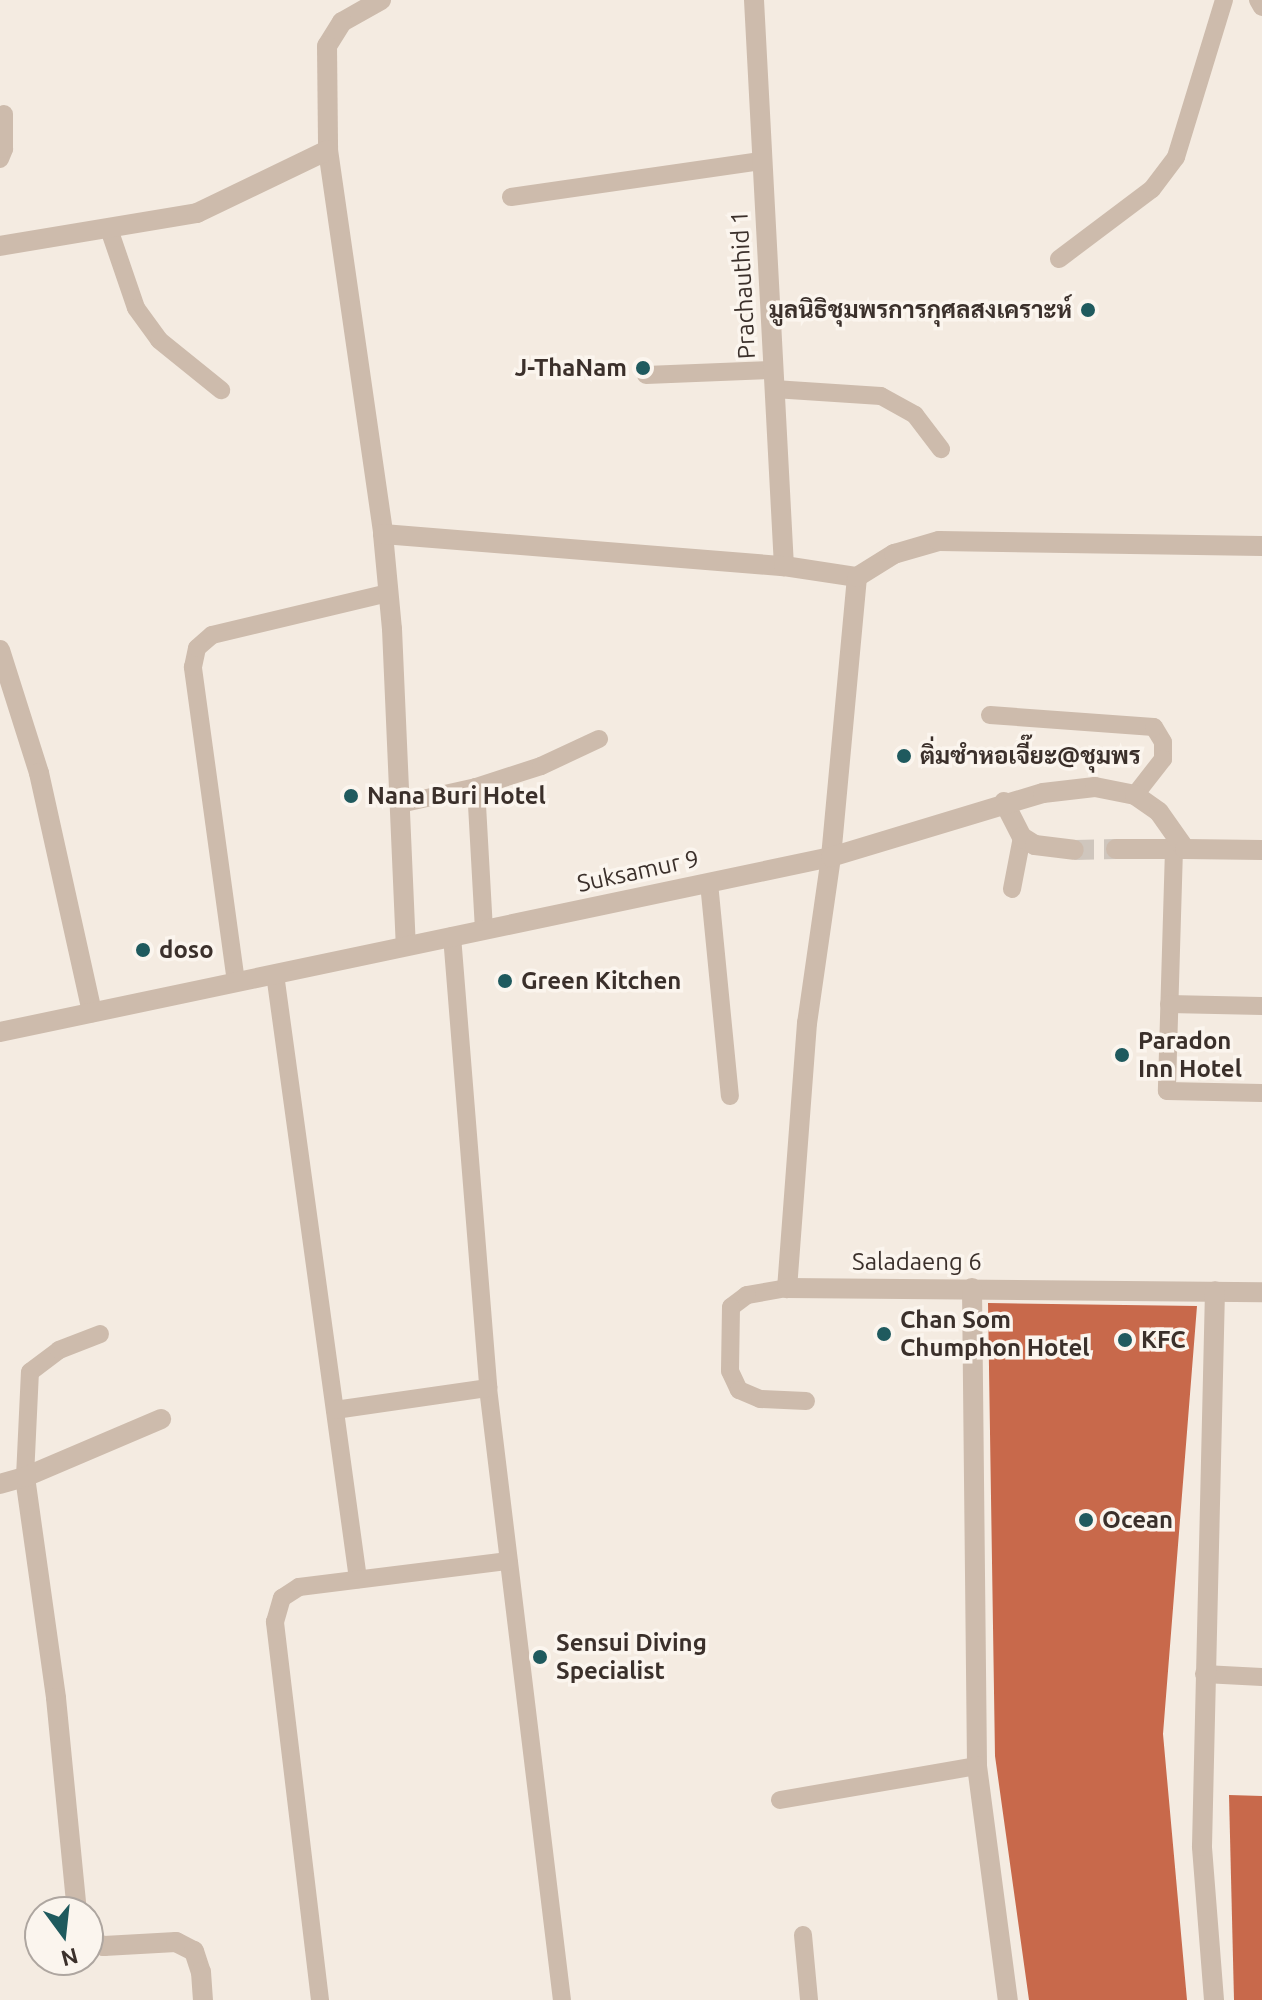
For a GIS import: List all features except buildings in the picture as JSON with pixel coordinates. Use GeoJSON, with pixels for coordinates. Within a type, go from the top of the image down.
{"type":"FeatureCollection","features":[{"type":"Feature","properties":{"kind":"street"},"geometry":{"type":"LineString","coordinates":[[381,0],[342,22],[327,46],[328,150],[383,534],[406,946]]}},
{"type":"Feature","properties":{"kind":"street","name":"Prachauthid 1"},"geometry":{"type":"LineString","coordinates":[[754,0],[784,566]]}},
{"type":"Feature","properties":{"kind":"street"},"geometry":{"type":"LineString","coordinates":[[0,246],[197,213],[328,150]]}},
{"type":"Feature","properties":{"kind":"street"},"geometry":{"type":"LineString","coordinates":[[383,534],[784,566],[857,577],[894,554],[939,541],[1262,546]]}},
{"type":"Feature","properties":{"kind":"street"},"geometry":{"type":"LineString","coordinates":[[787,1288],[807,1023],[831,857],[857,577]]}},
{"type":"Feature","properties":{"kind":"street"},"geometry":{"type":"LineString","coordinates":[[0,650],[39,773],[92,1012]]}},
{"type":"Feature","properties":{"kind":"street","name":"Suksamur 9"},"geometry":{"type":"LineString","coordinates":[[0,1032],[831,857],[1004,802],[1095,787],[1135,795],[1159,812],[1179,849]]}},
{"type":"Feature","properties":{"kind":"street"},"geometry":{"type":"LineString","coordinates":[[1004,802],[1022,837],[1035,845],[1074,850]]}},
{"type":"Feature","properties":{"kind":"street"},"geometry":{"type":"LineString","coordinates":[[1116,849],[1262,850]]}},
{"type":"Feature","properties":{"kind":"street","name":"Saladaeng 6"},"geometry":{"type":"LineString","coordinates":[[787,1288],[1262,1292]]}},
{"type":"Feature","properties":{"kind":"street"},"geometry":{"type":"LineString","coordinates":[[972,1288],[977,1766],[1008,2000]]}},
{"type":"Feature","properties":{"kind":"street"},"geometry":{"type":"LineString","coordinates":[[1214,2000],[1202,1846],[1215,1291]]}},
{"type":"Feature","properties":{"kind":"street"},"geometry":{"type":"LineString","coordinates":[[0,1484],[25,1477],[161,1419]]}},
{"type":"Feature","properties":{"kind":"street"},"geometry":{"type":"LineString","coordinates":[[25,1477],[56,1698],[75,1896]]}},
{"type":"Feature","properties":{"kind":"street"},"geometry":{"type":"LineString","coordinates":[[104,1946],[176,1942],[194,1951],[201,1972],[203,2000]]}},
{"type":"Feature","properties":{"kind":"lane"},"geometry":{"type":"LineString","coordinates":[[1059,259],[1152,189],[1176,157],[1224,0]]}},
{"type":"Feature","properties":{"kind":"lane"},"geometry":{"type":"LineString","coordinates":[[1258,0],[1262,7]]}},
{"type":"Feature","properties":{"kind":"lane"},"geometry":{"type":"LineString","coordinates":[[0,159],[4,149],[4,114]]}},
{"type":"Feature","properties":{"kind":"lane"},"geometry":{"type":"LineString","coordinates":[[511,197],[762,161]]}},
{"type":"Feature","properties":{"kind":"lane"},"geometry":{"type":"LineString","coordinates":[[109,229],[136,308],[170,351],[221,390]]}},
{"type":"Feature","properties":{"kind":"lane"},"geometry":{"type":"LineString","coordinates":[[646,375],[774,380],[881,396],[915,415],[941,449]]}},
{"type":"Feature","properties":{"kind":"lane"},"geometry":{"type":"LineString","coordinates":[[236,982],[193,667],[197,648],[212,635],[388,593]]}},
{"type":"Feature","properties":{"kind":"lane"},"geometry":{"type":"LineString","coordinates":[[990,715],[1154,727],[1163,742],[1163,759],[1135,795]]}},
{"type":"Feature","properties":{"kind":"lane"},"geometry":{"type":"LineString","coordinates":[[400,804],[476,787],[541,766],[599,739]]}},
{"type":"Feature","properties":{"kind":"lane"},"geometry":{"type":"LineString","coordinates":[[476,787],[484,930]]}},
{"type":"Feature","properties":{"kind":"lane"},"geometry":{"type":"LineString","coordinates":[[1012,889],[1022,837]]}},
{"type":"Feature","properties":{"kind":"lane"},"geometry":{"type":"LineString","coordinates":[[1179,849],[1167,1091],[1262,1093]]}},
{"type":"Feature","properties":{"kind":"lane"},"geometry":{"type":"LineString","coordinates":[[709,883],[730,1096]]}},
{"type":"Feature","properties":{"kind":"lane"},"geometry":{"type":"LineString","coordinates":[[452,936],[488,1388],[562,2000]]}},
{"type":"Feature","properties":{"kind":"lane"},"geometry":{"type":"LineString","coordinates":[[275,974],[358,1579]]}},
{"type":"Feature","properties":{"kind":"lane"},"geometry":{"type":"LineString","coordinates":[[1169,1004],[1262,1006]]}},
{"type":"Feature","properties":{"kind":"lane","name":"Saladaeng 6"},"geometry":{"type":"LineString","coordinates":[[787,1288],[747,1295],[731,1307],[730,1371],[739,1390],[760,1399],[806,1401]]}},
{"type":"Feature","properties":{"kind":"lane"},"geometry":{"type":"LineString","coordinates":[[25,1477],[30,1372],[59,1350],[100,1334]]}},
{"type":"Feature","properties":{"kind":"lane"},"geometry":{"type":"LineString","coordinates":[[335,1410],[488,1388]]}},
{"type":"Feature","properties":{"kind":"lane"},"geometry":{"type":"LineString","coordinates":[[320,2000],[275,1622],[282,1598],[299,1587],[508,1561]]}},
{"type":"Feature","properties":{"kind":"lane"},"geometry":{"type":"LineString","coordinates":[[1204,1674],[1262,1677]]}},
{"type":"Feature","properties":{"kind":"lane"},"geometry":{"type":"LineString","coordinates":[[780,1800],[977,1766]]}},
{"type":"Feature","properties":{"kind":"lane"},"geometry":{"type":"LineString","coordinates":[[803,1935],[809,2000]]}},
{"type":"Feature","properties":{"kind":"tunnel"},"geometry":{"type":"LineString","coordinates":[[1074,850],[1116,849]]}},
{"type":"Feature","properties":{"kind":"place","name":"มูลนิธิชุมพรการกุศลสงเคราะห์"},"geometry":{"type":"Point","coordinates":[1088,310]}},
{"type":"Feature","properties":{"kind":"place","name":"J-ThaNam"},"geometry":{"type":"Point","coordinates":[643,368]}},
{"type":"Feature","properties":{"kind":"place","name":"ติ่มซำหอเจี๊ยะ@ชุมพร"},"geometry":{"type":"Point","coordinates":[904,756]}},
{"type":"Feature","properties":{"kind":"place","name":"Nana Buri Hotel"},"geometry":{"type":"Point","coordinates":[351,796]}},
{"type":"Feature","properties":{"kind":"place","name":"doso"},"geometry":{"type":"Point","coordinates":[143,950]}},
{"type":"Feature","properties":{"kind":"place","name":"Green Kitchen"},"geometry":{"type":"Point","coordinates":[505,981]}},
{"type":"Feature","properties":{"kind":"place","name":"Paradon Inn Hotel"},"geometry":{"type":"Point","coordinates":[1122,1055]}},
{"type":"Feature","properties":{"kind":"place","name":"Chan Som Chumphon Hotel"},"geometry":{"type":"Point","coordinates":[884,1334]}},
{"type":"Feature","properties":{"kind":"place","name":"KFC"},"geometry":{"type":"Point","coordinates":[1125,1340]}},
{"type":"Feature","properties":{"kind":"place","name":"Ocean"},"geometry":{"type":"Point","coordinates":[1086,1520]}},
{"type":"Feature","properties":{"kind":"place","name":"Sensui Diving Specialist"},"geometry":{"type":"Point","coordinates":[540,1657]}}]}
